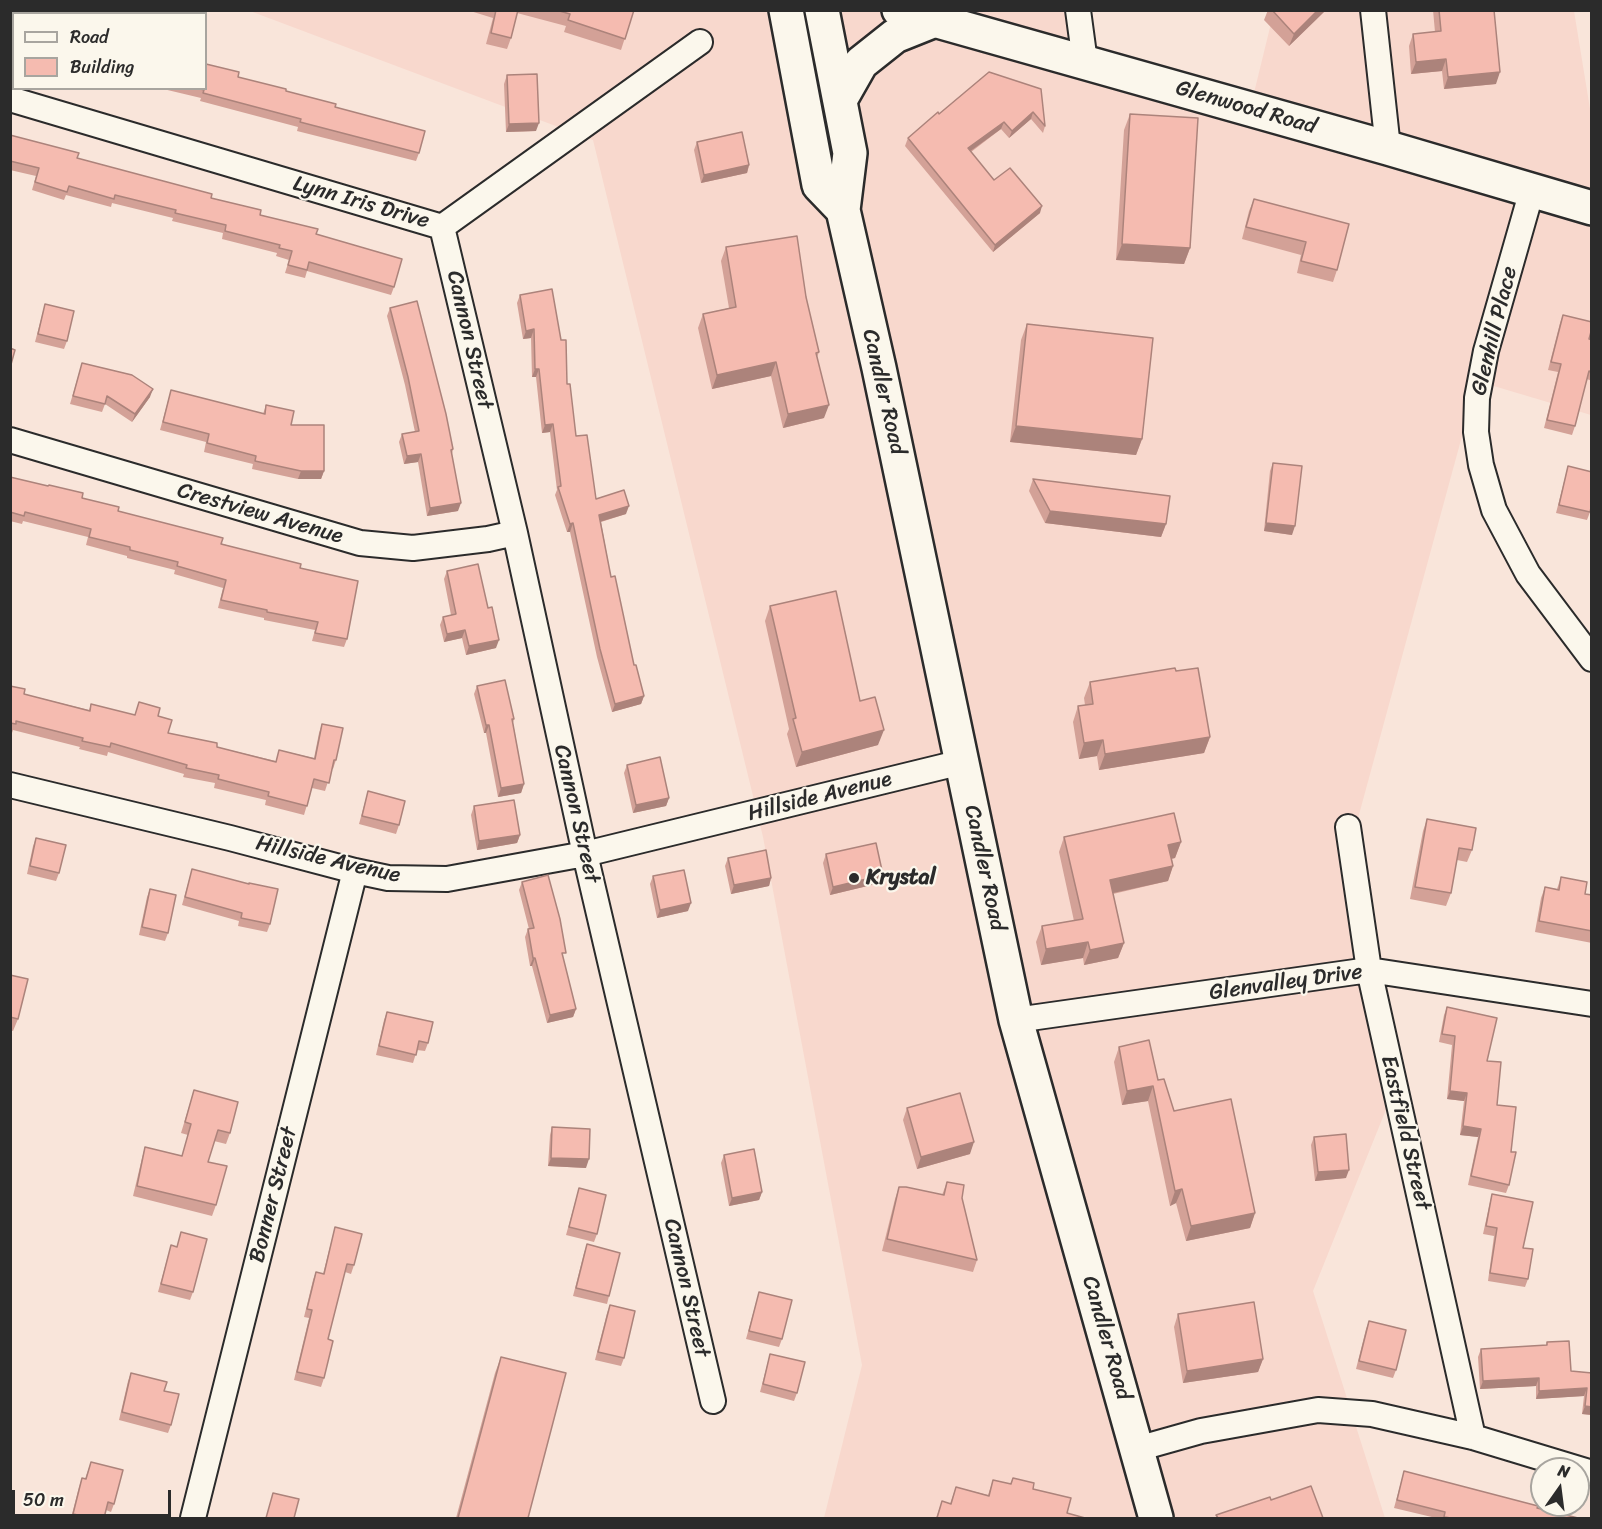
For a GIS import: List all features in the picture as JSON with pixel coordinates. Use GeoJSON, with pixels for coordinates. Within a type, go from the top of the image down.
{"type":"FeatureCollection","features":[{"type":"Feature","properties":{"kind":"main road"},"geometry":{"type":"LineString","coordinates":[[786,10],[819,185],[843,210]]}},
{"type":"Feature","properties":{"kind":"main road","name":"Candler Road"},"geometry":{"type":"LineString","coordinates":[[822,10],[850,153],[843,210],[881,379],[1016,1020],[1156,1518]]}},
{"type":"Feature","properties":{"kind":"main road","name":"Glenwood Road"},"geometry":{"type":"LineString","coordinates":[[899,10],[1592,208]]}},
{"type":"Feature","properties":{"kind":"main road"},"geometry":{"type":"LineString","coordinates":[[840,100],[861,63],[895,36],[935,20]]}},
{"type":"Feature","properties":{"kind":"street"},"geometry":{"type":"LineString","coordinates":[[1078,10],[1085,62]]}},
{"type":"Feature","properties":{"kind":"street"},"geometry":{"type":"LineString","coordinates":[[1373,10],[1388,148]]}},
{"type":"Feature","properties":{"kind":"street","name":"Lynn Iris Drive"},"geometry":{"type":"LineString","coordinates":[[18,97],[442,227],[700,42]]}},
{"type":"Feature","properties":{"kind":"street","name":"Glenhill Place"},"geometry":{"type":"LineString","coordinates":[[1532,190],[1485,351],[1477,398],[1476,432],[1481,465],[1494,510],[1528,574],[1592,659]]}},
{"type":"Feature","properties":{"kind":"street","name":"Cannon Street"},"geometry":{"type":"LineString","coordinates":[[442,227],[713,1401]]}},
{"type":"Feature","properties":{"kind":"street","name":"Crestview Avenue"},"geometry":{"type":"LineString","coordinates":[[10,440],[360,543],[413,548],[488,539],[514,533]]}},
{"type":"Feature","properties":{"kind":"street","name":"Hillside Avenue"},"geometry":{"type":"LineString","coordinates":[[10,785],[355,871],[388,878],[447,879],[585,854],[962,762]]}},
{"type":"Feature","properties":{"kind":"street","name":"Eastfield Street"},"geometry":{"type":"LineString","coordinates":[[1348,827],[1369,970],[1473,1437]]}},
{"type":"Feature","properties":{"kind":"street","name":"Bonner Street"},"geometry":{"type":"LineString","coordinates":[[193,1518],[355,871]]}},
{"type":"Feature","properties":{"kind":"street","name":"Glenvalley Drive"},"geometry":{"type":"LineString","coordinates":[[1016,1020],[1369,970],[1592,1004]]}},
{"type":"Feature","properties":{"kind":"street"},"geometry":{"type":"LineString","coordinates":[[1137,1449],[1201,1431],[1318,1410],[1372,1414],[1473,1437],[1592,1473]]}},
{"type":"Feature","properties":{"kind":"shaded area"},"geometry":{"type":"Polygon","coordinates":[[[250,11],[1073,11],[1077,45],[1253,97],[1274,11],[1574,11],[1591,115],[1591,415],[1477,381],[1348,855],[1387,1107],[1313,1291],[1385,1518],[824,1518],[862,1365],[763,837],[593,140],[250,11]]]}},
{"type":"Feature","properties":{"kind":"building"},"geometry":{"type":"Polygon","coordinates":[[[496,10],[518,10],[511,38],[491,33],[496,10]]]}},
{"type":"Feature","properties":{"kind":"building"},"geometry":{"type":"Polygon","coordinates":[[[556,10],[634,10],[625,39],[568,20],[570,14],[556,10]]]}},
{"type":"Feature","properties":{"kind":"building"},"geometry":{"type":"Polygon","coordinates":[[[1272,10],[1318,10],[1294,34],[1272,10]]]}},
{"type":"Feature","properties":{"kind":"building"},"geometry":{"type":"Polygon","coordinates":[[[1439,10],[1494,10],[1500,72],[1448,77],[1446,59],[1416,62],[1413,34],[1441,31],[1439,10]]]}},
{"type":"Feature","properties":{"kind":"building"},"geometry":{"type":"Polygon","coordinates":[[[207,64],[239,72],[238,77],[336,104],[335,107],[425,131],[419,153],[300,122],[301,119],[203,93],[207,90],[207,64]]]}},
{"type":"Feature","properties":{"kind":"building"},"geometry":{"type":"Polygon","coordinates":[[[989,72],[1041,89],[1045,126],[1033,112],[1012,131],[1004,122],[968,148],[994,180],[1010,168],[1042,206],[995,245],[908,138],[989,72]]]}},
{"type":"Feature","properties":{"kind":"building"},"geometry":{"type":"Polygon","coordinates":[[[537,74],[539,123],[509,124],[507,75],[537,74]]]}},
{"type":"Feature","properties":{"kind":"building"},"geometry":{"type":"Polygon","coordinates":[[[1130,114],[1198,118],[1190,248],[1122,244],[1130,114]]]}},
{"type":"Feature","properties":{"kind":"building"},"geometry":{"type":"Polygon","coordinates":[[[742,132],[749,165],[704,175],[697,142],[742,132]]]}},
{"type":"Feature","properties":{"kind":"building"},"geometry":{"type":"Polygon","coordinates":[[[10,135],[79,153],[77,158],[212,194],[211,198],[261,210],[260,215],[318,229],[316,234],[402,259],[394,287],[309,262],[307,270],[288,265],[292,251],[279,248],[280,245],[225,231],[226,225],[175,213],[176,210],[115,195],[114,199],[69,186],[67,192],[35,182],[39,168],[10,161],[10,135]]]}},
{"type":"Feature","properties":{"kind":"building"},"geometry":{"type":"Polygon","coordinates":[[[1254,199],[1349,224],[1337,270],[1301,261],[1306,242],[1246,227],[1254,199]]]}},
{"type":"Feature","properties":{"kind":"building"},"geometry":{"type":"Polygon","coordinates":[[[797,236],[806,297],[819,352],[816,353],[829,405],[788,414],[776,362],[717,375],[703,314],[736,307],[726,247],[797,236]]]}},
{"type":"Feature","properties":{"kind":"building"},"geometry":{"type":"Polygon","coordinates":[[[552,289],[561,340],[566,340],[567,384],[570,384],[576,436],[587,435],[596,499],[624,490],[629,506],[599,515],[611,577],[615,576],[634,665],[636,665],[644,696],[615,704],[600,649],[573,523],[570,524],[558,487],[561,486],[553,424],[545,425],[539,369],[535,369],[534,329],[526,331],[520,295],[552,289]]]}},
{"type":"Feature","properties":{"kind":"building"},"geometry":{"type":"Polygon","coordinates":[[[417,301],[446,414],[461,503],[430,508],[421,454],[407,456],[402,434],[419,431],[390,308],[417,301]]]}},
{"type":"Feature","properties":{"kind":"building"},"geometry":{"type":"Polygon","coordinates":[[[45,304],[74,311],[67,341],[38,334],[45,304]]]}},
{"type":"Feature","properties":{"kind":"building"},"geometry":{"type":"Polygon","coordinates":[[[1563,315],[1592,322],[1589,339],[1592,340],[1592,372],[1589,371],[1575,426],[1547,420],[1561,364],[1551,362],[1563,315]]]}},
{"type":"Feature","properties":{"kind":"building"},"geometry":{"type":"Polygon","coordinates":[[[1027,324],[1153,338],[1142,439],[1016,426],[1027,324]]]}},
{"type":"Feature","properties":{"kind":"building"},"geometry":{"type":"Polygon","coordinates":[[[10,348],[15,350],[10,368],[10,348]]]}},
{"type":"Feature","properties":{"kind":"building"},"geometry":{"type":"Polygon","coordinates":[[[82,363],[132,375],[153,389],[135,414],[107,396],[105,404],[73,396],[82,363]]]}},
{"type":"Feature","properties":{"kind":"building"},"geometry":{"type":"Polygon","coordinates":[[[171,390],[265,414],[266,405],[294,411],[291,425],[324,425],[324,471],[301,471],[255,461],[256,456],[207,443],[209,434],[163,422],[171,390]]]}},
{"type":"Feature","properties":{"kind":"building"},"geometry":{"type":"Polygon","coordinates":[[[1273,463],[1302,466],[1295,526],[1266,523],[1273,463]]]}},
{"type":"Feature","properties":{"kind":"building"},"geometry":{"type":"Polygon","coordinates":[[[1568,466],[1592,472],[1590,512],[1559,505],[1568,466]]]}},
{"type":"Feature","properties":{"kind":"building"},"geometry":{"type":"Polygon","coordinates":[[[10,477],[83,493],[82,498],[119,507],[118,511],[223,538],[221,544],[301,564],[300,568],[358,581],[347,639],[315,633],[318,622],[221,600],[226,580],[177,566],[178,562],[89,537],[91,529],[25,512],[24,516],[10,512],[10,477]]]}},
{"type":"Feature","properties":{"kind":"building"},"geometry":{"type":"Polygon","coordinates":[[[1033,479],[1170,496],[1166,524],[1050,511],[1033,479]]]}},
{"type":"Feature","properties":{"kind":"building"},"geometry":{"type":"Polygon","coordinates":[[[478,564],[488,608],[492,607],[499,640],[469,646],[465,630],[447,634],[443,617],[456,614],[447,571],[478,564]]]}},
{"type":"Feature","properties":{"kind":"building"},"geometry":{"type":"Polygon","coordinates":[[[836,591],[860,701],[875,697],[884,730],[802,752],[770,606],[836,591]]]}},
{"type":"Feature","properties":{"kind":"building"},"geometry":{"type":"Polygon","coordinates":[[[1175,668],[1176,671],[1198,668],[1210,737],[1105,754],[1103,740],[1084,743],[1078,706],[1093,704],[1090,682],[1175,668]]]}},
{"type":"Feature","properties":{"kind":"building"},"geometry":{"type":"Polygon","coordinates":[[[505,680],[514,719],[512,719],[524,784],[501,788],[489,725],[486,725],[477,686],[505,680]]]}},
{"type":"Feature","properties":{"kind":"building"},"geometry":{"type":"Polygon","coordinates":[[[10,686],[25,689],[24,694],[90,711],[91,704],[135,715],[139,702],[160,708],[158,716],[172,720],[168,733],[217,743],[217,747],[276,762],[279,750],[315,759],[322,724],[343,728],[329,783],[314,779],[307,806],[268,796],[269,792],[218,779],[219,775],[186,768],[187,765],[111,743],[110,747],[16,721],[16,724],[10,723],[10,686]]]}},
{"type":"Feature","properties":{"kind":"building"},"geometry":{"type":"Polygon","coordinates":[[[660,757],[669,798],[636,805],[627,765],[660,757]]]}},
{"type":"Feature","properties":{"kind":"building"},"geometry":{"type":"Polygon","coordinates":[[[368,791],[405,801],[399,825],[362,816],[368,791]]]}},
{"type":"Feature","properties":{"kind":"building"},"geometry":{"type":"Polygon","coordinates":[[[514,800],[520,835],[479,841],[474,806],[514,800]]]}},
{"type":"Feature","properties":{"kind":"building"},"geometry":{"type":"Polygon","coordinates":[[[1174,813],[1181,842],[1168,845],[1173,866],[1110,880],[1124,943],[1090,950],[1088,942],[1046,949],[1042,926],[1083,919],[1064,837],[1174,813]]]}},
{"type":"Feature","properties":{"kind":"building"},"geometry":{"type":"Polygon","coordinates":[[[1427,819],[1476,828],[1472,850],[1459,848],[1451,893],[1415,887],[1427,819]]]}},
{"type":"Feature","properties":{"kind":"building"},"geometry":{"type":"Polygon","coordinates":[[[36,838],[66,845],[59,873],[30,866],[36,838]]]}},
{"type":"Feature","properties":{"kind":"building"},"geometry":{"type":"Polygon","coordinates":[[[876,843],[883,875],[833,887],[826,854],[876,843]]]}},
{"type":"Feature","properties":{"kind":"building"},"geometry":{"type":"Polygon","coordinates":[[[766,850],[771,878],[734,885],[728,858],[766,850]]]}},
{"type":"Feature","properties":{"kind":"building"},"geometry":{"type":"Polygon","coordinates":[[[192,869],[278,889],[270,924],[241,918],[242,913],[185,897],[192,869]]]}},
{"type":"Feature","properties":{"kind":"building"},"geometry":{"type":"Polygon","coordinates":[[[684,870],[691,903],[660,910],[653,876],[684,870]]]}},
{"type":"Feature","properties":{"kind":"building"},"geometry":{"type":"Polygon","coordinates":[[[548,875],[560,919],[566,953],[562,953],[576,1009],[550,1015],[535,958],[533,958],[528,929],[534,928],[522,882],[548,875]]]}},
{"type":"Feature","properties":{"kind":"building"},"geometry":{"type":"Polygon","coordinates":[[[1561,877],[1587,882],[1585,894],[1592,895],[1592,931],[1539,921],[1545,887],[1559,890],[1561,877]]]}},
{"type":"Feature","properties":{"kind":"building"},"geometry":{"type":"Polygon","coordinates":[[[150,889],[176,895],[168,933],[142,927],[150,889]]]}},
{"type":"Feature","properties":{"kind":"building"},"geometry":{"type":"Polygon","coordinates":[[[10,975],[28,979],[18,1019],[10,1017],[10,975]]]}},
{"type":"Feature","properties":{"kind":"building"},"geometry":{"type":"Polygon","coordinates":[[[1447,1007],[1497,1018],[1487,1061],[1501,1062],[1497,1105],[1516,1107],[1511,1152],[1516,1152],[1509,1185],[1471,1176],[1481,1129],[1463,1126],[1467,1093],[1450,1091],[1455,1036],[1442,1034],[1447,1007]]]}},
{"type":"Feature","properties":{"kind":"building"},"geometry":{"type":"Polygon","coordinates":[[[387,1012],[433,1022],[428,1043],[419,1041],[416,1055],[379,1046],[387,1012]]]}},
{"type":"Feature","properties":{"kind":"building"},"geometry":{"type":"Polygon","coordinates":[[[1149,1040],[1158,1080],[1164,1079],[1174,1111],[1231,1099],[1255,1213],[1191,1226],[1182,1189],[1175,1191],[1153,1086],[1127,1091],[1119,1047],[1149,1040]]]}},
{"type":"Feature","properties":{"kind":"building"},"geometry":{"type":"Polygon","coordinates":[[[194,1090],[238,1102],[230,1133],[218,1130],[208,1162],[227,1166],[216,1205],[137,1186],[145,1147],[182,1156],[191,1124],[185,1122],[194,1090]]]}},
{"type":"Feature","properties":{"kind":"building"},"geometry":{"type":"Polygon","coordinates":[[[960,1093],[974,1142],[921,1157],[907,1108],[960,1093]]]}},
{"type":"Feature","properties":{"kind":"building"},"geometry":{"type":"Polygon","coordinates":[[[552,1127],[590,1129],[589,1159],[551,1158],[552,1127]]]}},
{"type":"Feature","properties":{"kind":"building"},"geometry":{"type":"Polygon","coordinates":[[[1346,1134],[1349,1170],[1318,1172],[1314,1137],[1346,1134]]]}},
{"type":"Feature","properties":{"kind":"building"},"geometry":{"type":"Polygon","coordinates":[[[754,1149],[762,1192],[732,1198],[724,1155],[754,1149]]]}},
{"type":"Feature","properties":{"kind":"building"},"geometry":{"type":"Polygon","coordinates":[[[947,1182],[964,1185],[962,1198],[977,1260],[887,1239],[899,1187],[944,1195],[947,1182]]]}},
{"type":"Feature","properties":{"kind":"building"},"geometry":{"type":"Polygon","coordinates":[[[579,1188],[606,1195],[597,1234],[569,1227],[579,1188]]]}},
{"type":"Feature","properties":{"kind":"building"},"geometry":{"type":"Polygon","coordinates":[[[1492,1194],[1533,1202],[1523,1248],[1533,1249],[1528,1279],[1490,1273],[1497,1228],[1486,1226],[1492,1194]]]}},
{"type":"Feature","properties":{"kind":"building"},"geometry":{"type":"Polygon","coordinates":[[[335,1227],[362,1234],[354,1265],[347,1264],[328,1339],[333,1341],[324,1378],[297,1372],[312,1310],[307,1309],[316,1272],[324,1274],[335,1227]]]}},
{"type":"Feature","properties":{"kind":"building"},"geometry":{"type":"Polygon","coordinates":[[[181,1232],[207,1239],[193,1292],[161,1284],[171,1245],[177,1247],[181,1232]]]}},
{"type":"Feature","properties":{"kind":"building"},"geometry":{"type":"Polygon","coordinates":[[[587,1244],[620,1253],[609,1296],[576,1288],[587,1244]]]}},
{"type":"Feature","properties":{"kind":"building"},"geometry":{"type":"Polygon","coordinates":[[[759,1292],[792,1300],[782,1339],[749,1331],[759,1292]]]}},
{"type":"Feature","properties":{"kind":"building"},"geometry":{"type":"Polygon","coordinates":[[[1254,1302],[1263,1359],[1187,1371],[1178,1314],[1254,1302]]]}},
{"type":"Feature","properties":{"kind":"building"},"geometry":{"type":"Polygon","coordinates":[[[610,1305],[635,1311],[624,1358],[598,1352],[610,1305]]]}},
{"type":"Feature","properties":{"kind":"building"},"geometry":{"type":"Polygon","coordinates":[[[1369,1321],[1406,1330],[1396,1370],[1359,1361],[1369,1321]]]}},
{"type":"Feature","properties":{"kind":"building"},"geometry":{"type":"Polygon","coordinates":[[[1569,1341],[1571,1371],[1592,1373],[1592,1407],[1585,1406],[1587,1388],[1539,1391],[1539,1378],[1483,1381],[1481,1349],[1547,1345],[1547,1342],[1569,1341]]]}},
{"type":"Feature","properties":{"kind":"building"},"geometry":{"type":"Polygon","coordinates":[[[770,1354],[805,1362],[797,1393],[763,1384],[770,1354]]]}},
{"type":"Feature","properties":{"kind":"building"},"geometry":{"type":"Polygon","coordinates":[[[501,1357],[566,1373],[528,1518],[458,1518],[501,1357]]]}},
{"type":"Feature","properties":{"kind":"building"},"geometry":{"type":"Polygon","coordinates":[[[131,1373],[167,1382],[164,1391],[179,1394],[171,1425],[122,1412],[131,1373]]]}},
{"type":"Feature","properties":{"kind":"building"},"geometry":{"type":"Polygon","coordinates":[[[91,1462],[123,1470],[114,1504],[108,1502],[104,1518],[73,1514],[82,1478],[86,1479],[91,1462]]]}},
{"type":"Feature","properties":{"kind":"building"},"geometry":{"type":"Polygon","coordinates":[[[1404,1471],[1530,1504],[1530,1517],[1578,1518],[1451,1518],[1444,1517],[1445,1512],[1397,1500],[1404,1471]]]}},
{"type":"Feature","properties":{"kind":"building"},"geometry":{"type":"Polygon","coordinates":[[[1013,1478],[1034,1483],[1033,1489],[1071,1498],[1067,1513],[1085,1518],[937,1518],[942,1501],[951,1504],[956,1487],[989,1496],[993,1480],[1011,1484],[1013,1478]]]}},
{"type":"Feature","properties":{"kind":"building"},"geometry":{"type":"Polygon","coordinates":[[[1311,1486],[1323,1518],[1218,1518],[1216,1515],[1270,1497],[1271,1500],[1311,1486]]]}},
{"type":"Feature","properties":{"kind":"building"},"geometry":{"type":"Polygon","coordinates":[[[273,1493],[299,1499],[294,1518],[266,1518],[273,1493]]]}},
{"type":"Feature","properties":{"kind":"place","name":"Krystal"},"geometry":{"type":"Point","coordinates":[854,878]}}]}
